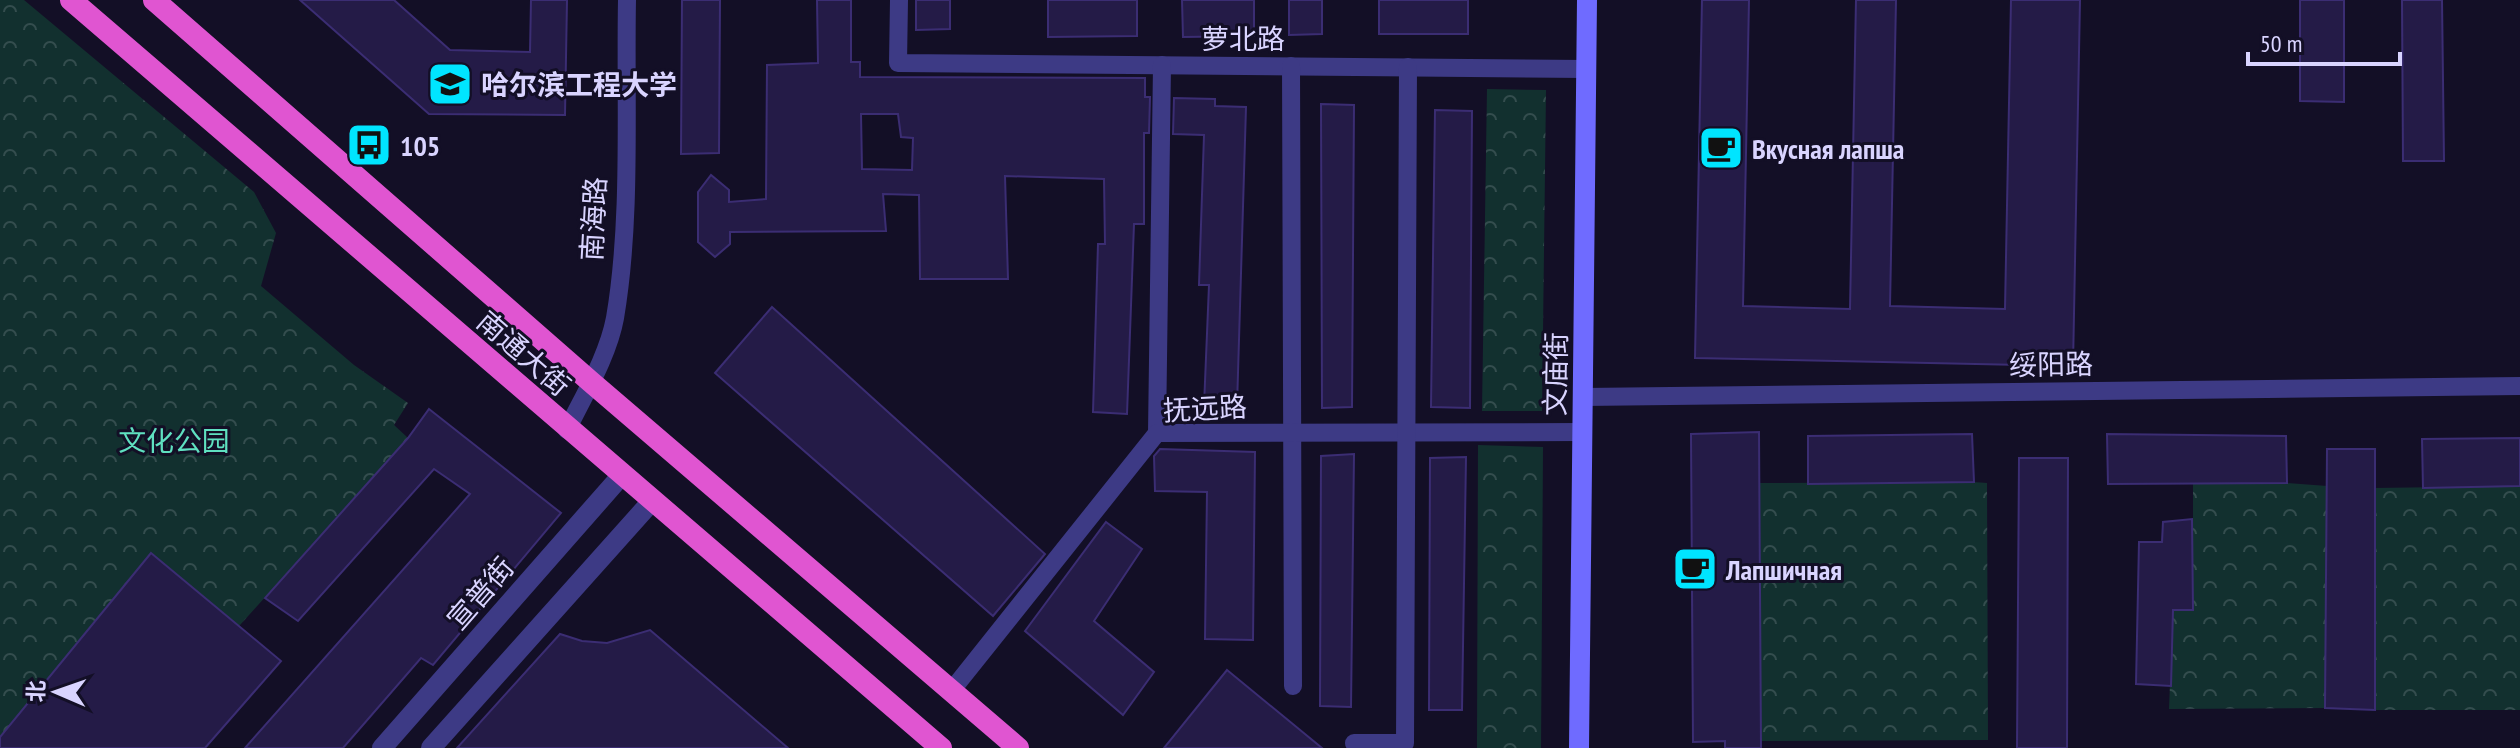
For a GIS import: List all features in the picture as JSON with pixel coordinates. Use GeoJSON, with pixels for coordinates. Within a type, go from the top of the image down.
{"type":"FeatureCollection","features":[{"type":"Feature","properties":{"kind":"highway","name":"南通大街"},"geometry":{"type":"LineString","coordinates":[[71,0],[567,430],[941,748]]}},
{"type":"Feature","properties":{"kind":"highway","name":"南通大街"},"geometry":{"type":"LineString","coordinates":[[154,0],[591,382],[1018,748]]}},
{"type":"Feature","properties":{"kind":"main road","name":"文庙街"},"geometry":{"type":"LineString","coordinates":[[1579,748],[1587,0]]}},
{"type":"Feature","properties":{"kind":"street","name":"南海路"},"geometry":{"type":"LineString","coordinates":[[567,430],[591,382],[614,320],[622,230],[627,0]]}},
{"type":"Feature","properties":{"kind":"street","name":"萝北路"},"geometry":{"type":"LineString","coordinates":[[899,0],[898,63],[1586,69]]}},
{"type":"Feature","properties":{"kind":"street"},"geometry":{"type":"LineString","coordinates":[[1157,433],[1162,65]]}},
{"type":"Feature","properties":{"kind":"street"},"geometry":{"type":"LineString","coordinates":[[1291,66],[1293,686]]}},
{"type":"Feature","properties":{"kind":"street"},"geometry":{"type":"LineString","coordinates":[[1354,743],[1405,743],[1408,67]]}},
{"type":"Feature","properties":{"kind":"street","name":"绥阳路"},"geometry":{"type":"LineString","coordinates":[[1583,397],[2520,386]]}},
{"type":"Feature","properties":{"kind":"street","name":"抚远路"},"geometry":{"type":"LineString","coordinates":[[952,690],[1157,433],[1582,432]]}},
{"type":"Feature","properties":{"kind":"street","name":"宣普街"},"geometry":{"type":"LineString","coordinates":[[382,748],[621,476]]}},
{"type":"Feature","properties":{"kind":"street"},"geometry":{"type":"LineString","coordinates":[[431,748],[652,501]]}},
{"type":"Feature","properties":{"kind":"green space","name":"文化公园"},"geometry":{"type":"Polygon","coordinates":[[[0,0],[24,0],[254,192],[276,233],[261,286],[354,365],[408,403],[394,425],[408,438],[240,625],[140,748],[0,748],[0,0]]]}},
{"type":"Feature","properties":{"kind":"green space"},"geometry":{"type":"Polygon","coordinates":[[[1487,89],[1546,90],[1542,411],[1482,411],[1487,89]]]}},
{"type":"Feature","properties":{"kind":"green space"},"geometry":{"type":"Polygon","coordinates":[[[1478,445],[1543,447],[1541,748],[1477,748],[1478,445]]]}},
{"type":"Feature","properties":{"kind":"green space"},"geometry":{"type":"Polygon","coordinates":[[[1760,483],[1987,483],[1988,740],[1761,741],[1760,483]]]}},
{"type":"Feature","properties":{"kind":"green space"},"geometry":{"type":"Polygon","coordinates":[[[2287,483],[2327,486],[2325,708],[2169,709],[2173,610],[2193,609],[2193,484],[2287,483]]]}},
{"type":"Feature","properties":{"kind":"green space"},"geometry":{"type":"Polygon","coordinates":[[[2520,486],[2520,710],[2375,710],[2375,488],[2520,486]]]}},
{"type":"Feature","properties":{"kind":"building"},"geometry":{"type":"Polygon","coordinates":[[[300,0],[394,0],[450,50],[530,52],[531,0],[567,0],[565,115],[429,114],[300,0]]]}},
{"type":"Feature","properties":{"kind":"building"},"geometry":{"type":"Polygon","coordinates":[[[682,0],[720,0],[719,153],[681,154],[682,0]]]}},
{"type":"Feature","properties":{"kind":"building"},"geometry":{"type":"Polygon","coordinates":[[[817,0],[851,0],[851,62],[860,62],[860,77],[1145,78],[1145,97],[1150,97],[1149,133],[1144,133],[1144,224],[1134,224],[1127,414],[1093,412],[1098,244],[1105,244],[1104,179],[1005,176],[1008,279],[920,279],[919,195],[883,194],[886,231],[730,232],[730,244],[715,257],[698,242],[698,192],[711,175],[729,190],[729,202],[766,199],[767,65],[818,63],[817,0]],[[861,114],[862,169],[912,170],[913,138],[901,137],[898,114],[861,114]]]}},
{"type":"Feature","properties":{"kind":"building"},"geometry":{"type":"Polygon","coordinates":[[[916,0],[950,0],[950,29],[916,30],[916,0]]]}},
{"type":"Feature","properties":{"kind":"building"},"geometry":{"type":"Polygon","coordinates":[[[1048,0],[1137,0],[1137,36],[1048,37],[1048,0]]]}},
{"type":"Feature","properties":{"kind":"building"},"geometry":{"type":"Polygon","coordinates":[[[1182,0],[1254,0],[1254,36],[1183,37],[1182,0]]]}},
{"type":"Feature","properties":{"kind":"building"},"geometry":{"type":"Polygon","coordinates":[[[1289,0],[1322,0],[1322,34],[1289,35],[1289,0]]]}},
{"type":"Feature","properties":{"kind":"building"},"geometry":{"type":"Polygon","coordinates":[[[1379,0],[1468,0],[1468,34],[1379,34],[1379,0]]]}},
{"type":"Feature","properties":{"kind":"building"},"geometry":{"type":"Polygon","coordinates":[[[1702,0],[1749,0],[1743,306],[1850,309],[1856,0],[1896,0],[1890,306],[2005,309],[2011,0],[2080,0],[2073,366],[1695,358],[1702,0]]]}},
{"type":"Feature","properties":{"kind":"building"},"geometry":{"type":"Polygon","coordinates":[[[2300,0],[2344,0],[2344,102],[2300,101],[2300,0]]]}},
{"type":"Feature","properties":{"kind":"building"},"geometry":{"type":"Polygon","coordinates":[[[2402,0],[2442,0],[2444,161],[2403,161],[2402,0]]]}},
{"type":"Feature","properties":{"kind":"building"},"geometry":{"type":"Polygon","coordinates":[[[1174,98],[1215,99],[1215,106],[1246,107],[1237,406],[1204,406],[1209,285],[1199,285],[1204,135],[1173,134],[1174,98]]]}},
{"type":"Feature","properties":{"kind":"building"},"geometry":{"type":"Polygon","coordinates":[[[1321,104],[1354,105],[1352,407],[1322,408],[1321,104]]]}},
{"type":"Feature","properties":{"kind":"building"},"geometry":{"type":"Polygon","coordinates":[[[1435,110],[1472,111],[1470,408],[1431,407],[1435,110]]]}},
{"type":"Feature","properties":{"kind":"building"},"geometry":{"type":"Polygon","coordinates":[[[772,307],[1045,554],[993,616],[715,373],[772,307]]]}},
{"type":"Feature","properties":{"kind":"building"},"geometry":{"type":"Polygon","coordinates":[[[429,409],[561,513],[433,665],[421,658],[343,748],[245,748],[470,494],[434,469],[298,621],[265,598],[408,438],[429,409]]]}},
{"type":"Feature","properties":{"kind":"building"},"geometry":{"type":"Polygon","coordinates":[[[1759,432],[1761,748],[1725,748],[1725,741],[1693,742],[1691,434],[1759,432]]]}},
{"type":"Feature","properties":{"kind":"building"},"geometry":{"type":"Polygon","coordinates":[[[1972,434],[1974,482],[1808,484],[1808,436],[1972,434]]]}},
{"type":"Feature","properties":{"kind":"building"},"geometry":{"type":"Polygon","coordinates":[[[2107,434],[2286,436],[2287,483],[2108,484],[2107,434]]]}},
{"type":"Feature","properties":{"kind":"building"},"geometry":{"type":"Polygon","coordinates":[[[2520,438],[2520,486],[2423,488],[2422,439],[2520,438]]]}},
{"type":"Feature","properties":{"kind":"building"},"geometry":{"type":"Polygon","coordinates":[[[1160,449],[1255,452],[1253,640],[1205,639],[1207,492],[1155,491],[1154,456],[1160,449]]]}},
{"type":"Feature","properties":{"kind":"building"},"geometry":{"type":"Polygon","coordinates":[[[2327,449],[2375,449],[2375,710],[2325,708],[2327,449]]]}},
{"type":"Feature","properties":{"kind":"building"},"geometry":{"type":"Polygon","coordinates":[[[1354,454],[1351,707],[1320,706],[1321,456],[1354,454]]]}},
{"type":"Feature","properties":{"kind":"building"},"geometry":{"type":"Polygon","coordinates":[[[1466,457],[1462,710],[1429,710],[1430,458],[1466,457]]]}},
{"type":"Feature","properties":{"kind":"building"},"geometry":{"type":"Polygon","coordinates":[[[2019,458],[2068,458],[2067,748],[2017,748],[2019,458]]]}},
{"type":"Feature","properties":{"kind":"building"},"geometry":{"type":"Polygon","coordinates":[[[2192,519],[2193,610],[2173,610],[2171,686],[2136,684],[2139,542],[2162,542],[2163,522],[2192,519]]]}},
{"type":"Feature","properties":{"kind":"building"},"geometry":{"type":"Polygon","coordinates":[[[1106,522],[1142,549],[1094,621],[1154,672],[1123,715],[1025,631],[1106,522]]]}},
{"type":"Feature","properties":{"kind":"building"},"geometry":{"type":"Polygon","coordinates":[[[151,553],[281,661],[205,748],[0,748],[0,737],[151,553]]]}},
{"type":"Feature","properties":{"kind":"building"},"geometry":{"type":"Polygon","coordinates":[[[650,630],[788,748],[457,748],[560,634],[582,641],[607,643],[650,630]]]}},
{"type":"Feature","properties":{"kind":"building"},"geometry":{"type":"Polygon","coordinates":[[[1227,670],[1322,748],[1164,748],[1227,670]]]}},
{"type":"Feature","properties":{"kind":"place","name":"哈尔滨工程大学"},"geometry":{"type":"Point","coordinates":[450,84]}},
{"type":"Feature","properties":{"kind":"place","name":"105"},"geometry":{"type":"Point","coordinates":[369,145]}},
{"type":"Feature","properties":{"kind":"place","name":"Вкусная лапша"},"geometry":{"type":"Point","coordinates":[1721,148]}},
{"type":"Feature","properties":{"kind":"place","name":"Лапшичная"},"geometry":{"type":"Point","coordinates":[1695,569]}}]}
